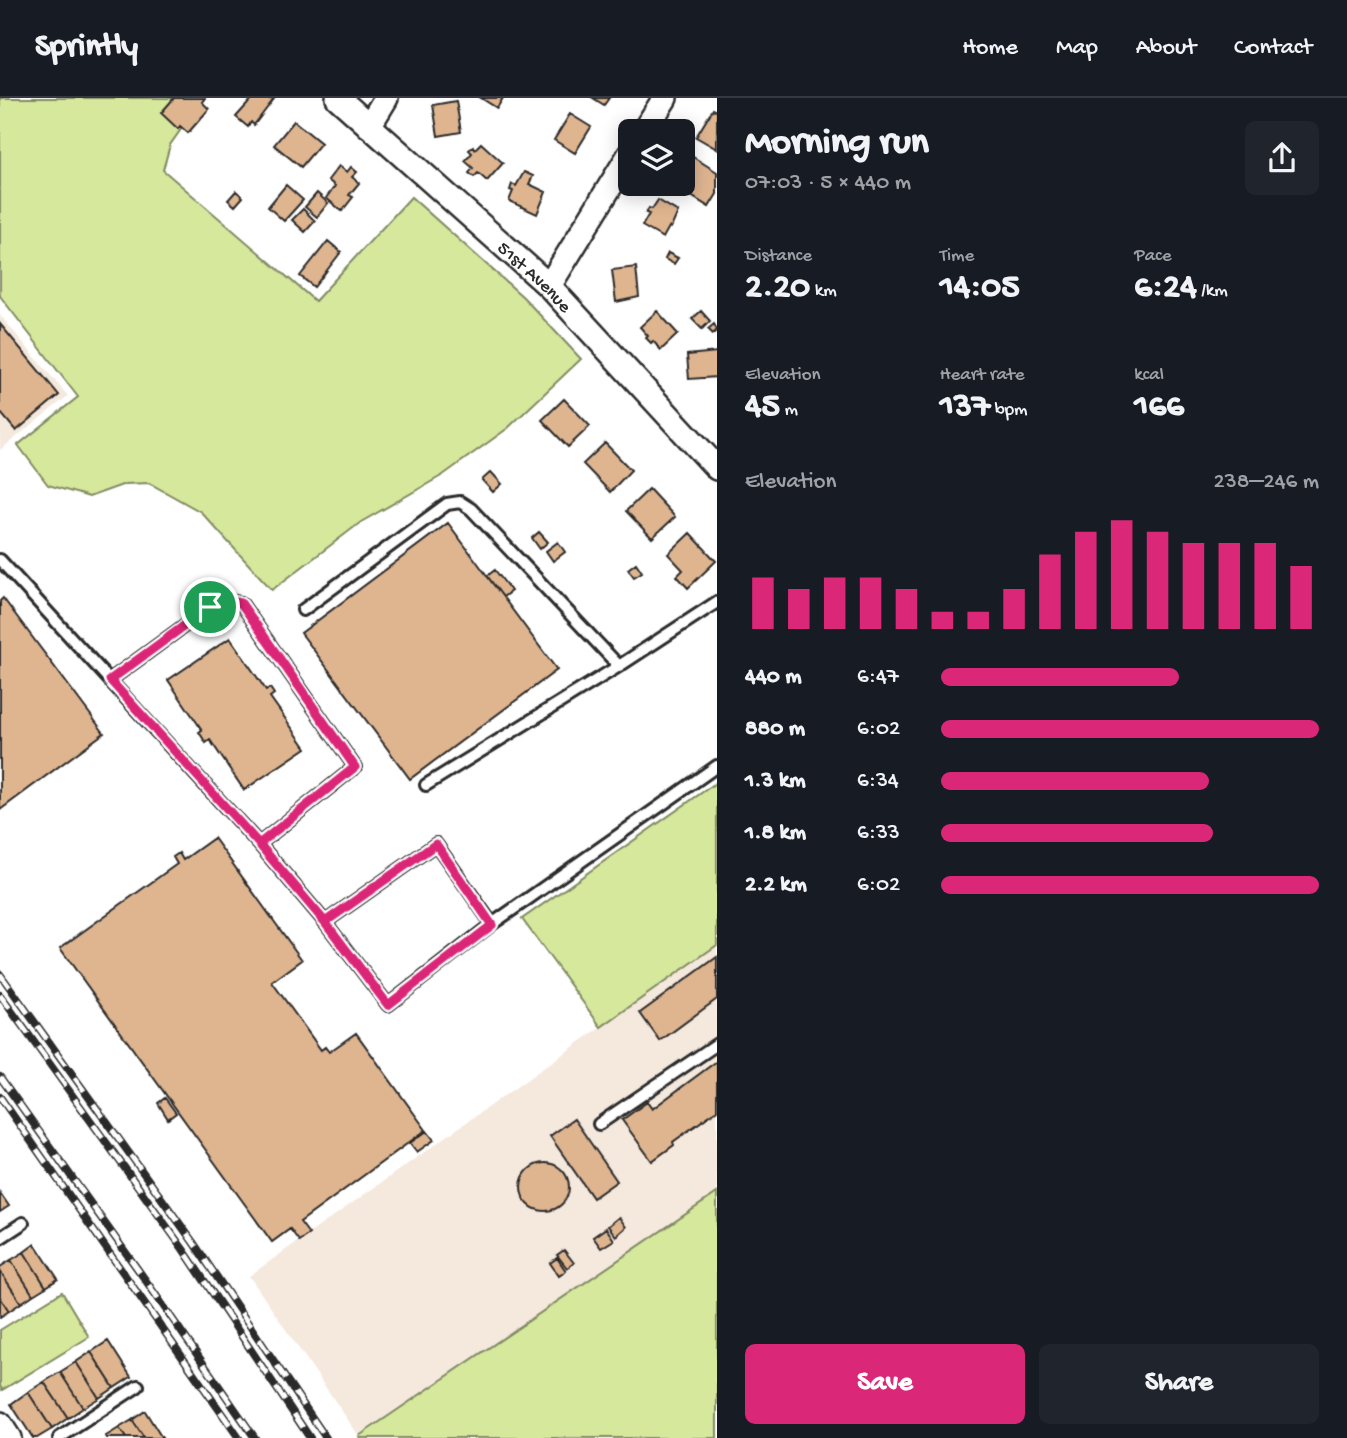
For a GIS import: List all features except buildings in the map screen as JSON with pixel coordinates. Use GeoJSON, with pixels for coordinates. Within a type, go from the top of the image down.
{"type":"FeatureCollection","features":[{"type":"Feature","properties":{"kind":"street","name":"51st Avenue"},"geometry":{"type":"LineString","coordinates":[[338,98],[549,286],[717,468]]}},
{"type":"Feature","properties":{"kind":"street"},"geometry":{"type":"LineString","coordinates":[[369,126],[386,98]]}},
{"type":"Feature","properties":{"kind":"street"},"geometry":{"type":"LineString","coordinates":[[652,119],[665,98]]}},
{"type":"Feature","properties":{"kind":"street"},"geometry":{"type":"LineString","coordinates":[[549,286],[618,174]]}},
{"type":"Feature","properties":{"kind":"street"},"geometry":{"type":"LineString","coordinates":[[0,1424],[9,1438]]}},
{"type":"Feature","properties":{"kind":"lane"},"geometry":{"type":"LineString","coordinates":[[303,610],[447,504],[460,502],[471,509],[619,666]]}},
{"type":"Feature","properties":{"kind":"lane"},"geometry":{"type":"LineString","coordinates":[[0,560],[259,844],[325,922],[388,1005],[492,925],[717,766]]}},
{"type":"Feature","properties":{"kind":"lane"},"geometry":{"type":"LineString","coordinates":[[110,680],[210,607],[225,600],[241,603],[355,767],[259,844]]}},
{"type":"Feature","properties":{"kind":"lane"},"geometry":{"type":"LineString","coordinates":[[426,785],[717,602]]}},
{"type":"Feature","properties":{"kind":"lane"},"geometry":{"type":"LineString","coordinates":[[325,922],[436,844],[492,925]]}},
{"type":"Feature","properties":{"kind":"lane"},"geometry":{"type":"LineString","coordinates":[[598,1124],[717,1044]]}},
{"type":"Feature","properties":{"kind":"lane"},"geometry":{"type":"LineString","coordinates":[[0,1238],[23,1223]]}},
{"type":"Feature","properties":{"kind":"lane"},"geometry":{"type":"LineString","coordinates":[[59,1438],[138,1386]]}},
{"type":"Feature","properties":{"kind":"shaded area"},"geometry":{"type":"Polygon","coordinates":[[[0,315],[68,396],[0,450],[0,315]]]}},
{"type":"Feature","properties":{"kind":"shaded area"},"geometry":{"type":"Polygon","coordinates":[[[717,945],[717,1193],[359,1436],[249,1276],[717,945]]]}},
{"type":"Feature","properties":{"kind":"green space"},"geometry":{"type":"Polygon","coordinates":[[[0,98],[203,98],[170,145],[163,170],[315,301],[411,197],[523,297],[581,359],[508,428],[443,475],[361,522],[272,590],[201,512],[149,483],[125,484],[89,497],[48,485],[18,445],[78,397],[0,296],[0,98]]]}},
{"type":"Feature","properties":{"kind":"green space"},"geometry":{"type":"Polygon","coordinates":[[[717,782],[717,945],[601,1027],[522,919],[717,782]]]}},
{"type":"Feature","properties":{"kind":"green space"},"geometry":{"type":"Polygon","coordinates":[[[717,1193],[717,1438],[360,1438],[359,1436],[717,1193]]]}},
{"type":"Feature","properties":{"kind":"green space"},"geometry":{"type":"Polygon","coordinates":[[[62,1292],[89,1337],[2,1390],[0,1330],[62,1292]]]}},
{"type":"Feature","properties":{"kind":"railway"},"geometry":{"type":"LineString","coordinates":[[0,974],[193,1242],[326,1438]]}},
{"type":"Feature","properties":{"kind":"railway"},"geometry":{"type":"LineString","coordinates":[[0,995],[183,1249],[310,1438]]}},
{"type":"Feature","properties":{"kind":"railway"},"geometry":{"type":"LineString","coordinates":[[0,1077],[255,1438]]}},
{"type":"Feature","properties":{"kind":"railway"},"geometry":{"type":"LineString","coordinates":[[0,1097],[239,1438]]}},
{"type":"Feature","properties":{"kind":"route"},"geometry":{"type":"LineString","coordinates":[[210,607],[110,680],[259,844],[325,922],[388,1005],[492,925],[436,844],[325,922],[259,844],[355,767],[241,603],[225,600],[210,607]]}}]}
